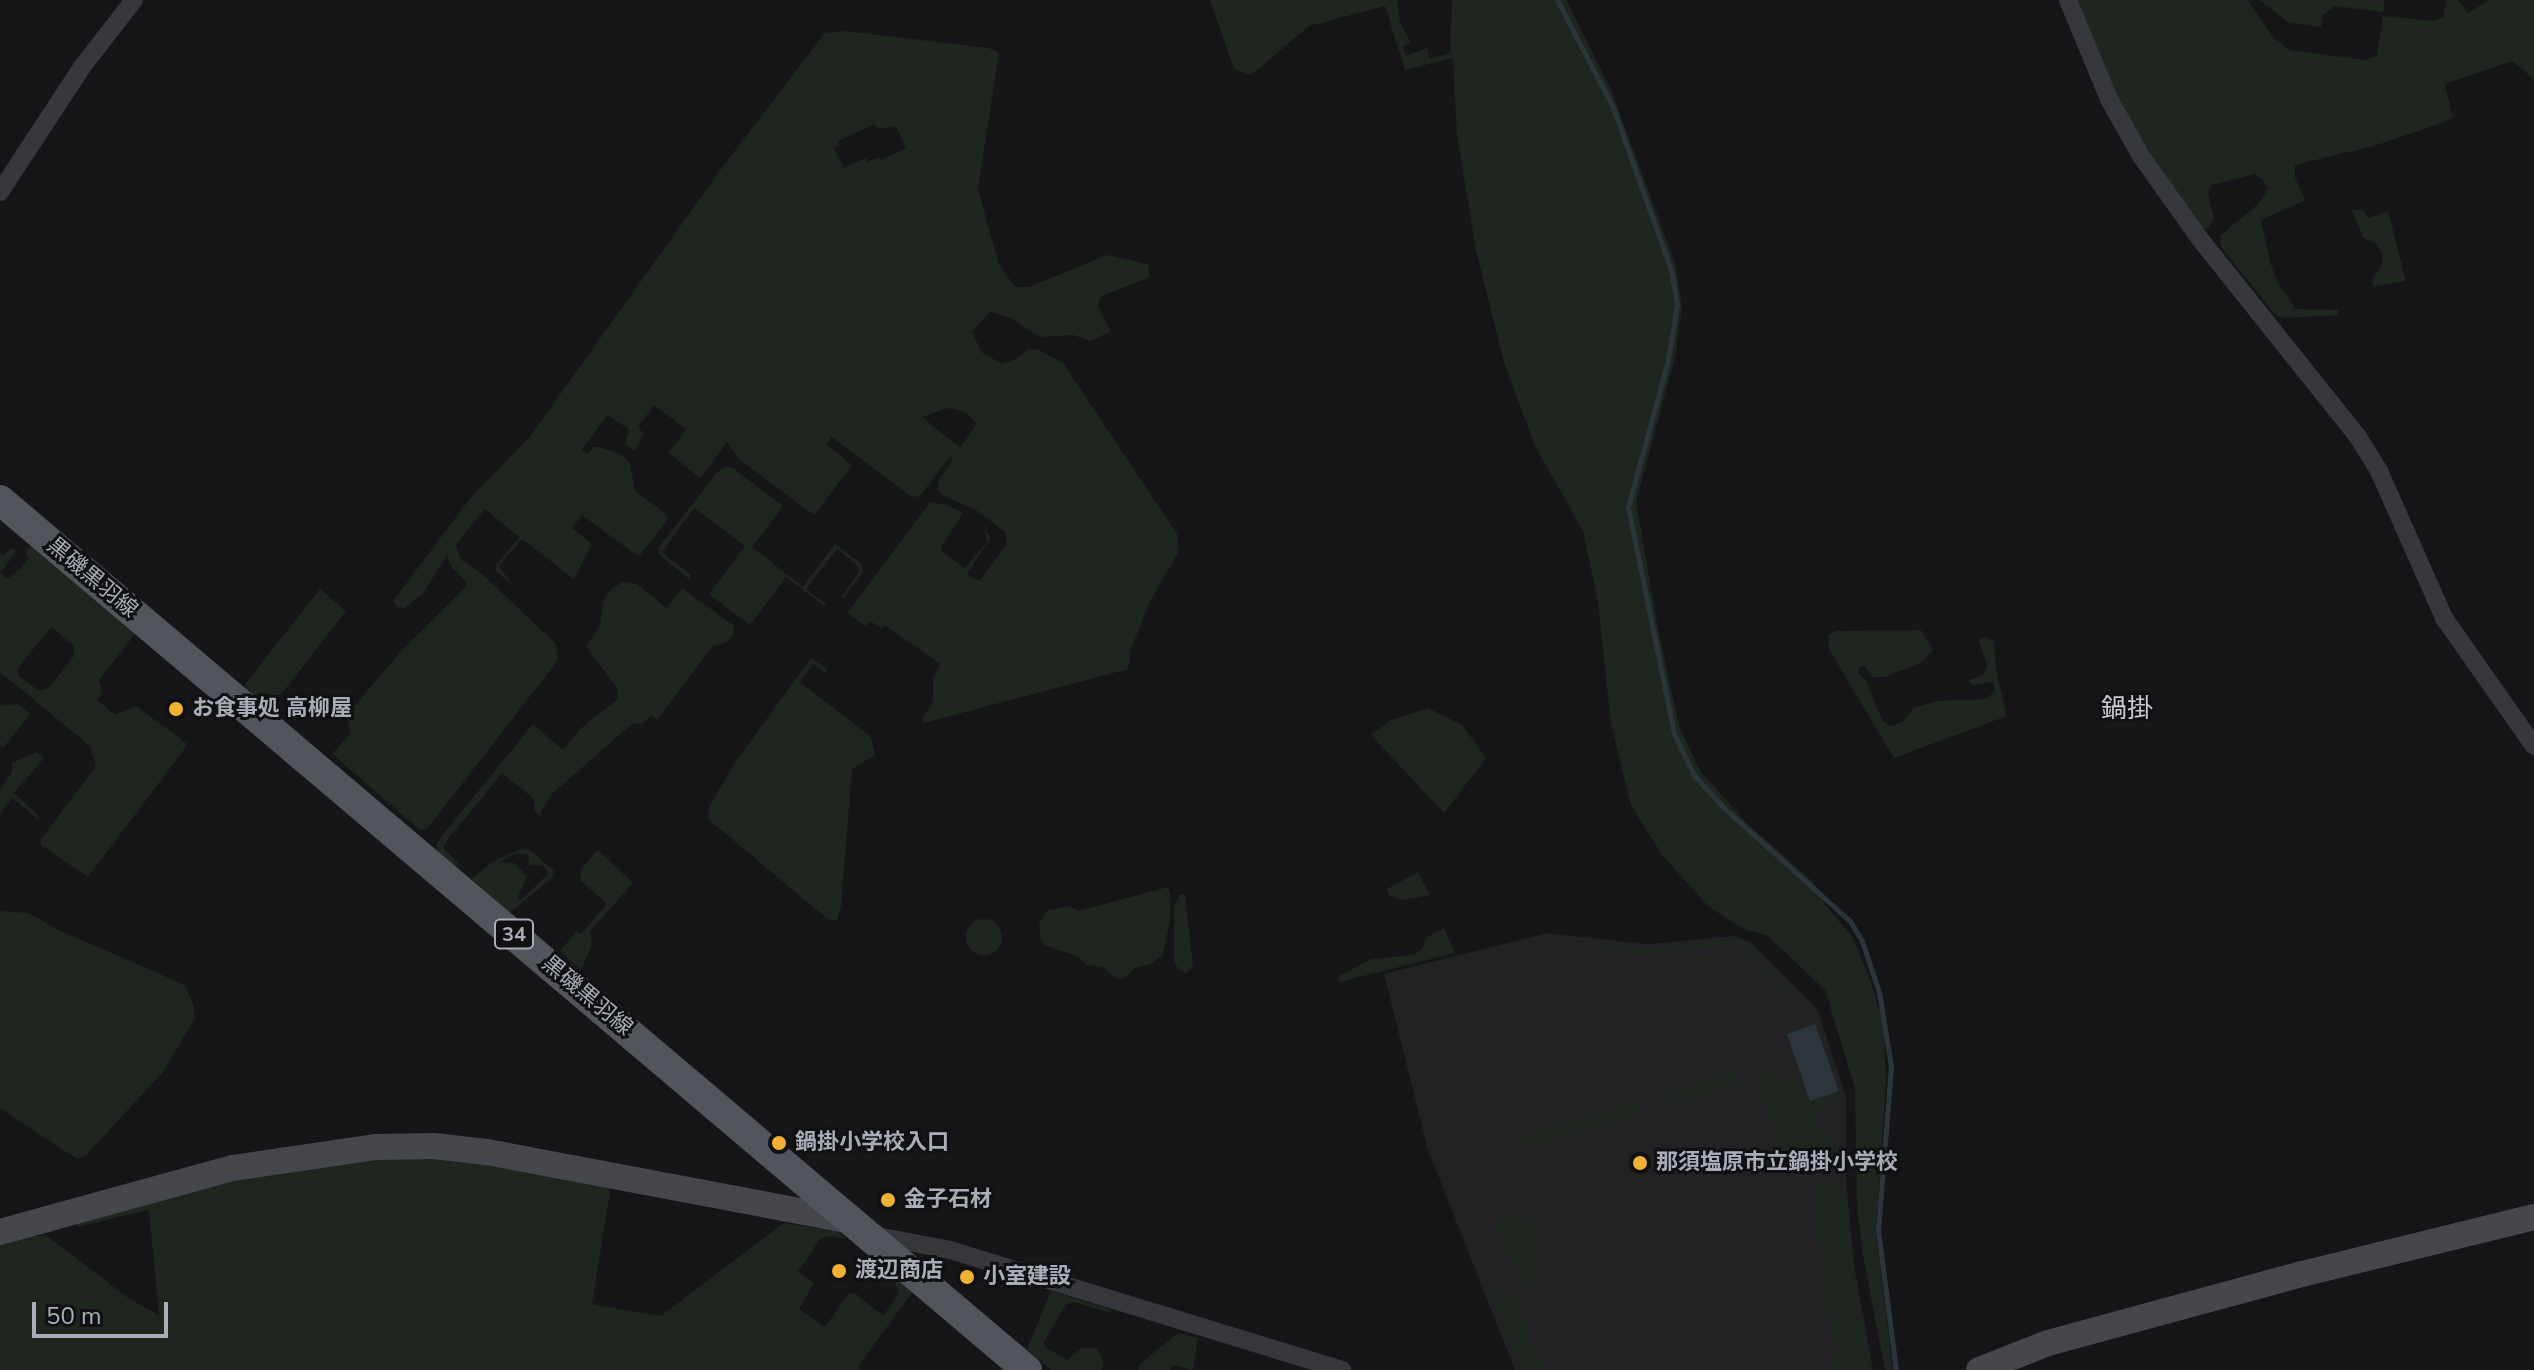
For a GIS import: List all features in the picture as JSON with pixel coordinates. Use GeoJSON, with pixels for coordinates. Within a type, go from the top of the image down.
{"type":"FeatureCollection","features":[{"type":"Feature","properties":{"kind":"main road","name":"黒磯黒羽線"},"geometry":{"type":"LineString","coordinates":[[0,500],[1027,1370]]}},
{"type":"Feature","properties":{"kind":"street"},"geometry":{"type":"LineString","coordinates":[[0,192],[82,67],[134,0]]}},
{"type":"Feature","properties":{"kind":"street"},"geometry":{"type":"LineString","coordinates":[[2068,0],[2109,99],[2141,156],[2200,239],[2358,437],[2379,471],[2444,618],[2534,746]]}},
{"type":"Feature","properties":{"kind":"street"},"geometry":{"type":"LineString","coordinates":[[0,1232],[233,1168],[376,1147],[434,1146],[487,1152],[856,1227],[950,1250],[1342,1370]]}},
{"type":"Feature","properties":{"kind":"street"},"geometry":{"type":"LineString","coordinates":[[1979,1370],[2063,1339],[2534,1217]]}},
{"type":"Feature","properties":{"kind":"shaded area"},"geometry":{"type":"Polygon","coordinates":[[[1210,0],[1400,0],[1397,1],[1400,23],[1411,43],[1403,46],[1406,56],[1427,48],[1430,59],[1450,53],[1452,0],[1566,0],[1611,90],[1675,263],[1682,307],[1675,357],[1636,502],[1679,726],[1700,771],[1746,822],[1814,883],[1823,902],[1853,938],[1871,982],[1884,1027],[1886,1080],[1876,1234],[1893,1370],[1885,1370],[1863,1256],[1857,1206],[1855,1089],[1825,990],[1767,935],[1743,929],[1708,906],[1662,855],[1631,805],[1611,724],[1598,602],[1583,531],[1535,446],[1505,365],[1476,251],[1457,135],[1453,58],[1405,70],[1385,6],[1309,26],[1251,75],[1234,69],[1210,0]]]}},
{"type":"Feature","properties":{"kind":"shaded area"},"geometry":{"type":"Polygon","coordinates":[[[2074,0],[2247,0],[2274,38],[2290,50],[2364,60],[2377,56],[2383,16],[2433,21],[2443,17],[2446,0],[2458,0],[2468,13],[2489,0],[2534,0],[2534,79],[2512,61],[2445,84],[2453,117],[2447,121],[2377,145],[2295,165],[2295,178],[2305,200],[2261,220],[2270,262],[2278,284],[2296,309],[2338,310],[2339,315],[2282,318],[2275,314],[2221,247],[2220,236],[2258,204],[2268,189],[2263,180],[2255,174],[2212,185],[2208,193],[2214,218],[2210,227],[2203,230],[2195,224],[2111,92],[2074,0]]]}},
{"type":"Feature","properties":{"kind":"shaded area"},"geometry":{"type":"Polygon","coordinates":[[[2259,0],[2385,0],[2383,12],[2335,6],[2323,15],[2321,27],[2288,22],[2259,0]]]}},
{"type":"Feature","properties":{"kind":"shaded area"},"geometry":{"type":"Polygon","coordinates":[[[844,31],[989,48],[999,53],[978,189],[999,265],[1015,287],[1029,287],[1107,255],[1148,264],[1150,277],[1100,297],[1098,307],[1111,331],[1091,341],[1073,335],[1039,337],[1011,318],[990,312],[972,331],[981,352],[1002,364],[1016,359],[1028,349],[1037,349],[1063,363],[1177,534],[1179,551],[1149,603],[1131,649],[1128,669],[924,723],[922,719],[933,703],[933,679],[940,664],[885,625],[882,629],[870,621],[865,626],[847,613],[930,502],[947,505],[963,513],[941,547],[942,552],[965,568],[987,542],[985,531],[991,537],[967,574],[976,580],[980,580],[1007,544],[1005,532],[976,510],[942,495],[938,490],[939,480],[953,460],[950,456],[920,496],[912,497],[832,437],[826,444],[852,465],[814,515],[739,459],[727,442],[700,478],[669,453],[686,429],[654,405],[638,427],[644,434],[635,451],[625,445],[629,429],[607,415],[582,450],[588,454],[593,447],[599,447],[620,454],[630,463],[635,491],[665,513],[668,519],[640,555],[582,515],[572,528],[592,544],[574,579],[522,539],[499,566],[514,587],[496,571],[496,565],[519,537],[485,509],[456,544],[460,559],[482,574],[556,644],[558,660],[427,829],[420,830],[332,754],[350,734],[348,715],[353,708],[402,650],[466,587],[466,581],[452,568],[447,555],[424,592],[405,608],[397,607],[393,601],[472,496],[529,438],[724,165],[825,33],[844,31]],[[875,124],[838,141],[840,145],[834,148],[844,168],[866,158],[868,162],[879,157],[881,160],[906,148],[896,126],[878,129],[875,124]],[[947,408],[922,417],[960,448],[977,424],[965,412],[947,408]]]}},
{"type":"Feature","properties":{"kind":"shaded area"},"geometry":{"type":"Polygon","coordinates":[[[2352,210],[2363,210],[2369,218],[2388,211],[2406,281],[2373,287],[2373,278],[2382,266],[2383,255],[2375,243],[2363,238],[2352,210]]]}},
{"type":"Feature","properties":{"kind":"shaded area"},"geometry":{"type":"Polygon","coordinates":[[[726,467],[733,468],[783,506],[752,547],[803,587],[835,544],[862,564],[863,572],[844,598],[841,597],[859,572],[859,567],[837,549],[806,589],[826,604],[824,606],[786,577],[750,625],[709,594],[745,546],[694,508],[662,552],[691,575],[689,579],[658,554],[659,547],[717,472],[726,467]]]}},
{"type":"Feature","properties":{"kind":"shaded area"},"geometry":{"type":"Polygon","coordinates":[[[32,545],[135,634],[99,680],[102,693],[97,700],[115,715],[136,706],[186,743],[88,877],[41,845],[41,839],[96,766],[90,746],[0,672],[0,554],[4,555],[13,547],[16,551],[1,573],[7,579],[29,558],[25,552],[32,545]],[[51,627],[17,669],[19,676],[39,691],[48,689],[74,656],[74,646],[51,627]]]}},
{"type":"Feature","properties":{"kind":"shaded area"},"geometry":{"type":"Polygon","coordinates":[[[623,582],[637,584],[666,608],[682,588],[734,626],[733,634],[726,643],[713,646],[657,720],[651,715],[643,724],[633,723],[552,794],[539,815],[534,809],[535,800],[502,773],[444,844],[444,849],[459,863],[455,867],[437,851],[437,842],[533,724],[563,750],[580,729],[618,699],[617,688],[586,646],[600,626],[603,602],[612,588],[623,582]]]}},
{"type":"Feature","properties":{"kind":"shaded area"},"geometry":{"type":"Polygon","coordinates":[[[320,589],[346,611],[269,710],[245,690],[246,683],[320,589]]]}},
{"type":"Feature","properties":{"kind":"shaded area"},"geometry":{"type":"Polygon","coordinates":[[[1921,630],[1933,650],[1922,662],[1885,677],[1873,677],[1864,666],[1859,667],[1859,674],[1866,681],[1882,720],[1890,726],[1904,721],[1913,708],[1938,701],[1986,699],[1995,691],[1993,682],[1972,685],[1969,680],[1984,674],[1987,666],[1979,640],[1985,637],[1994,641],[1997,675],[2007,716],[1894,758],[1829,649],[1828,635],[1836,631],[1921,630]]]}},
{"type":"Feature","properties":{"kind":"shaded area"},"geometry":{"type":"Polygon","coordinates":[[[811,658],[827,669],[825,673],[813,664],[800,682],[871,737],[875,755],[852,769],[841,906],[837,920],[830,921],[708,819],[710,805],[737,760],[811,658]]]}},
{"type":"Feature","properties":{"kind":"shaded area"},"geometry":{"type":"Polygon","coordinates":[[[18,704],[30,714],[3,748],[0,745],[0,706],[18,704]]]}},
{"type":"Feature","properties":{"kind":"shaded area"},"geometry":{"type":"Polygon","coordinates":[[[1428,708],[1462,725],[1486,758],[1444,813],[1371,735],[1391,720],[1428,708]]]}},
{"type":"Feature","properties":{"kind":"shaded area"},"geometry":{"type":"Polygon","coordinates":[[[36,752],[44,758],[14,793],[38,815],[39,820],[12,798],[0,813],[0,790],[12,772],[12,763],[36,752]]]}},
{"type":"Feature","properties":{"kind":"shaded area"},"geometry":{"type":"Polygon","coordinates":[[[529,849],[554,871],[551,879],[509,913],[471,879],[494,861],[518,850],[529,849]],[[514,854],[500,862],[514,863],[527,876],[518,897],[521,900],[548,874],[544,866],[529,865],[528,854],[514,854]]]}},
{"type":"Feature","properties":{"kind":"shaded area"},"geometry":{"type":"Polygon","coordinates":[[[598,850],[633,883],[590,931],[592,944],[581,970],[560,951],[576,932],[581,934],[607,904],[580,880],[581,869],[598,850]]]}},
{"type":"Feature","properties":{"kind":"shaded area"},"geometry":{"type":"Polygon","coordinates":[[[1418,872],[1430,895],[1401,900],[1389,895],[1387,889],[1418,872]]]}},
{"type":"Feature","properties":{"kind":"shaded area"},"geometry":{"type":"Polygon","coordinates":[[[1168,887],[1171,896],[1170,920],[1163,954],[1151,964],[1135,968],[1125,978],[1117,979],[1103,967],[1087,965],[1076,956],[1045,945],[1041,940],[1039,924],[1048,910],[1069,906],[1078,911],[1168,887]]]}},
{"type":"Feature","properties":{"kind":"shaded area"},"geometry":{"type":"Polygon","coordinates":[[[1185,894],[1193,967],[1186,973],[1178,969],[1174,961],[1174,907],[1179,895],[1185,894]]]}},
{"type":"Feature","properties":{"kind":"shaded area"},"geometry":{"type":"Polygon","coordinates":[[[0,911],[29,913],[56,929],[185,985],[193,1004],[195,1018],[163,1072],[85,1156],[77,1159],[0,1108],[0,911]]]}},
{"type":"Feature","properties":{"kind":"shaded area"},"geometry":{"type":"Polygon","coordinates":[[[984,919],[997,924],[1002,937],[997,950],[984,955],[971,950],[966,937],[971,924],[984,919]]]}},
{"type":"Feature","properties":{"kind":"shaded area"},"geometry":{"type":"Polygon","coordinates":[[[1444,928],[1455,953],[1339,982],[1338,977],[1371,959],[1414,955],[1422,949],[1427,937],[1444,928]]]}},
{"type":"Feature","properties":{"kind":"shaded area","name":"那須塩原市立鍋掛小学校"},"geometry":{"type":"Polygon","coordinates":[[[1548,933],[1648,944],[1735,936],[1750,942],[1818,1010],[1846,1097],[1846,1180],[1855,1270],[1873,1370],[1515,1370],[1427,1147],[1384,974],[1548,933]]]}},
{"type":"Feature","properties":{"kind":"shaded area"},"geometry":{"type":"Polygon","coordinates":[[[1737,938],[1748,943],[1786,990],[1781,993],[1744,946],[1737,944],[1647,953],[1591,947],[1592,942],[1648,949],[1737,938]]]}},
{"type":"Feature","properties":{"kind":"shaded area"},"geometry":{"type":"Polygon","coordinates":[[[1815,1024],[1839,1091],[1810,1101],[1787,1034],[1815,1024]]]}},
{"type":"Feature","properties":{"kind":"shaded area"},"geometry":{"type":"Polygon","coordinates":[[[1767,1066],[1775,1083],[1794,1078],[1804,1103],[1839,1091],[1837,1099],[1814,1113],[1818,1128],[1843,1151],[1841,1173],[1815,1169],[1797,1174],[1790,1169],[1757,1084],[1758,1070],[1767,1066]]]}},
{"type":"Feature","properties":{"kind":"shaded area"},"geometry":{"type":"Polygon","coordinates":[[[1735,1070],[1739,1083],[1675,1104],[1670,1102],[1666,1093],[1735,1070]]]}},
{"type":"Feature","properties":{"kind":"shaded area"},"geometry":{"type":"Polygon","coordinates":[[[1638,1102],[1641,1113],[1521,1149],[1517,1142],[1526,1134],[1638,1102]]]}},
{"type":"Feature","properties":{"kind":"shaded area"},"geometry":{"type":"Polygon","coordinates":[[[436,1153],[607,1186],[610,1192],[592,1304],[661,1316],[784,1223],[836,1231],[847,1239],[829,1236],[820,1239],[798,1272],[814,1283],[799,1309],[825,1327],[849,1293],[856,1294],[883,1316],[899,1294],[891,1271],[915,1289],[858,1366],[860,1370],[0,1370],[0,1240],[46,1235],[128,1298],[159,1315],[149,1210],[77,1227],[77,1221],[251,1175],[436,1153]]]}},
{"type":"Feature","properties":{"kind":"shaded area"},"geometry":{"type":"Polygon","coordinates":[[[1813,1180],[1839,1184],[1845,1195],[1853,1272],[1870,1370],[1833,1370],[1835,1345],[1822,1288],[1813,1180]]]}},
{"type":"Feature","properties":{"kind":"shaded area"},"geometry":{"type":"Polygon","coordinates":[[[1499,1216],[1524,1217],[1532,1222],[1541,1274],[1532,1285],[1525,1287],[1517,1279],[1512,1259],[1502,1247],[1496,1229],[1499,1216]]]}},
{"type":"Feature","properties":{"kind":"shaded area"},"geometry":{"type":"Polygon","coordinates":[[[1051,1291],[1112,1310],[1110,1313],[1075,1302],[1066,1304],[1044,1341],[1045,1347],[1067,1360],[1082,1348],[1097,1348],[1104,1363],[1101,1370],[1051,1370],[1027,1349],[1051,1291]]]}},
{"type":"Feature","properties":{"kind":"shaded area"},"geometry":{"type":"Polygon","coordinates":[[[1489,1291],[1510,1292],[1521,1300],[1529,1343],[1549,1370],[1520,1370],[1489,1291]]]}},
{"type":"Feature","properties":{"kind":"shaded area"},"geometry":{"type":"Polygon","coordinates":[[[1178,1333],[1198,1338],[1193,1370],[1172,1365],[1171,1370],[1138,1370],[1141,1363],[1178,1333]]]}},
{"type":"Feature","properties":{"kind":"waterway"},"geometry":{"type":"LineString","coordinates":[[1557,0],[1612,105],[1671,270],[1677,305],[1668,360],[1628,507],[1674,734],[1694,775],[1724,808],[1850,921],[1862,941],[1879,992],[1891,1066],[1878,1230],[1896,1370]]}},
{"type":"Feature","properties":{"kind":"place","name":"お食事処 高柳屋"},"geometry":{"type":"Point","coordinates":[176,709]}},
{"type":"Feature","properties":{"kind":"place","name":"鍋掛小学校入口"},"geometry":{"type":"Point","coordinates":[779,1143]}},
{"type":"Feature","properties":{"kind":"place","name":"那須塩原市立鍋掛小学校"},"geometry":{"type":"Point","coordinates":[1640,1163]}},
{"type":"Feature","properties":{"kind":"place","name":"金子石材"},"geometry":{"type":"Point","coordinates":[888,1200]}},
{"type":"Feature","properties":{"kind":"place","name":"渡辺商店"},"geometry":{"type":"Point","coordinates":[839,1271]}},
{"type":"Feature","properties":{"kind":"place","name":"小室建設"},"geometry":{"type":"Point","coordinates":[967,1277]}},
{"type":"Feature","properties":{"kind":"district","name":"鍋掛"},"geometry":{"type":"Point","coordinates":[2127,709]}}]}
